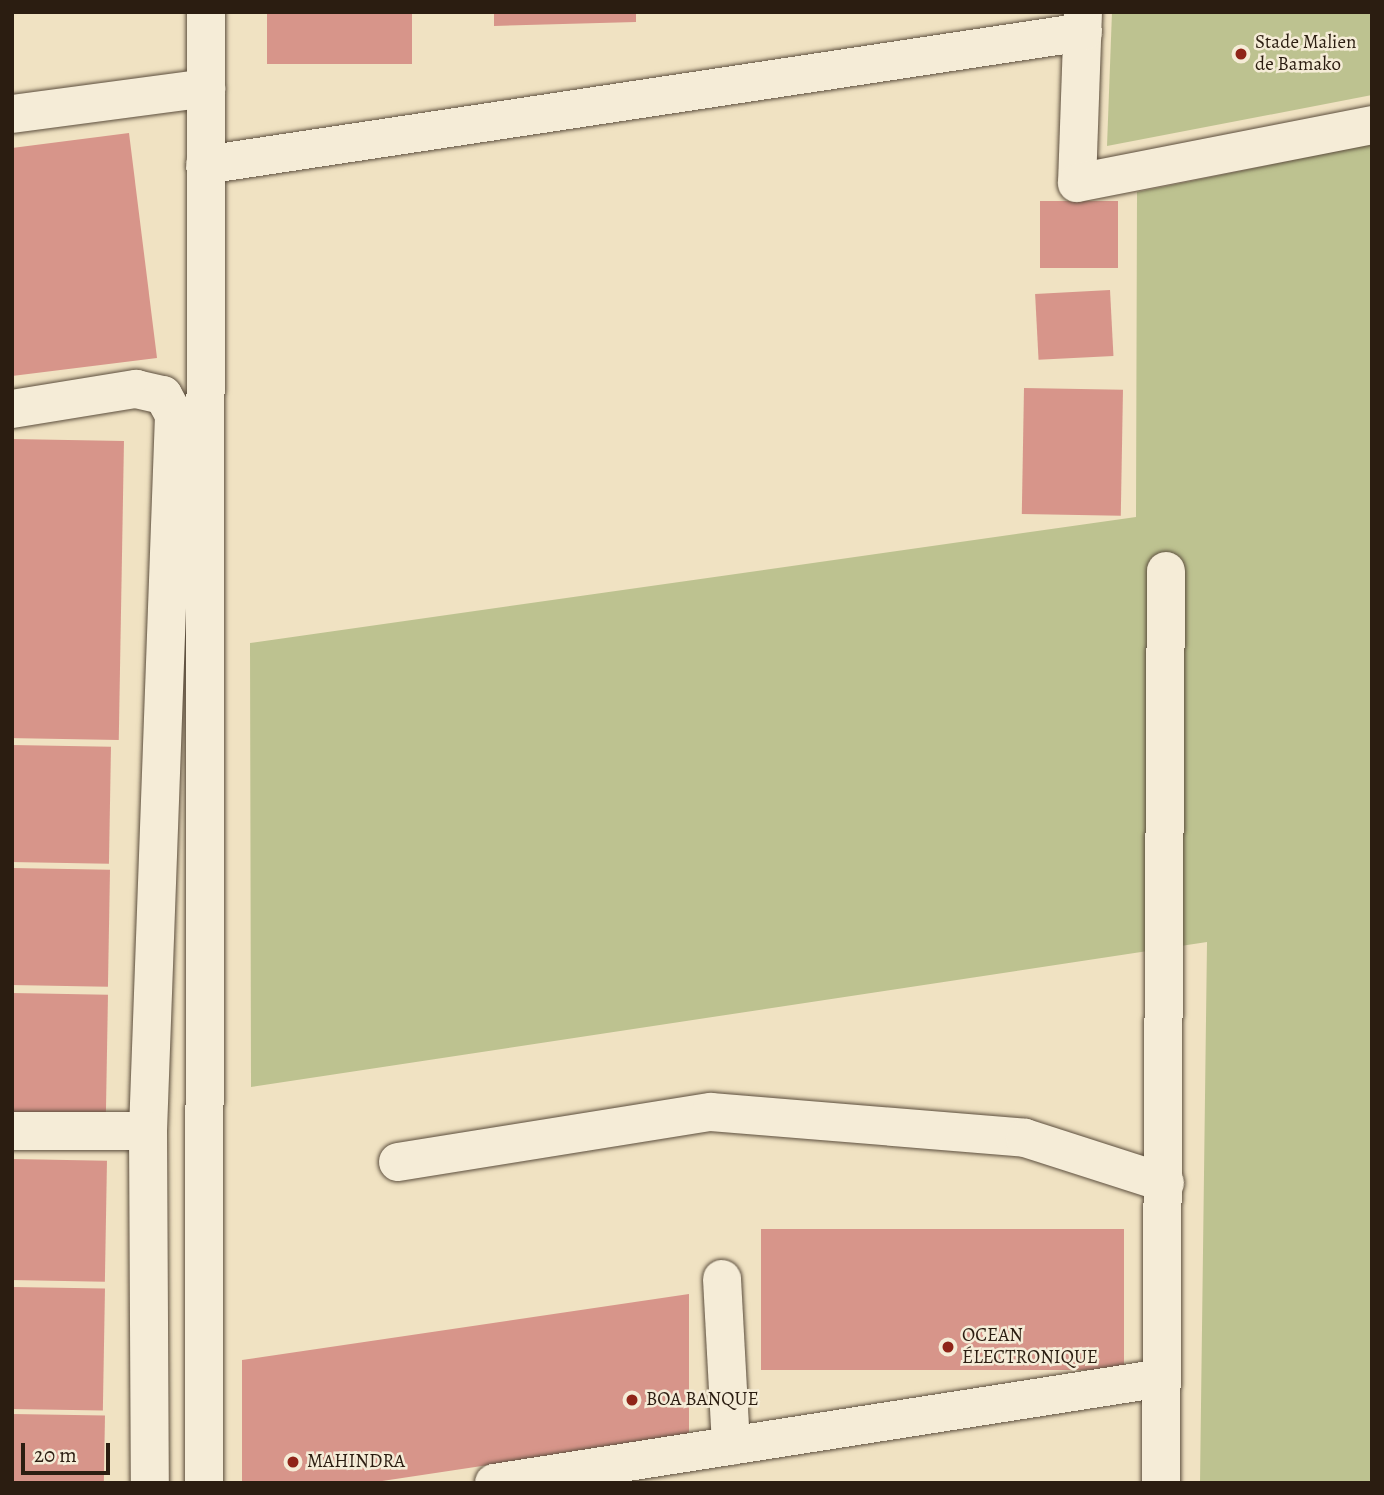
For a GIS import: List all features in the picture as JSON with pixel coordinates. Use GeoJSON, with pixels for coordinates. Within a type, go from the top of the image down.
{"type":"FeatureCollection","features":[{"type":"Feature","properties":{"kind":"street"},"geometry":{"type":"LineString","coordinates":[[204,1483],[206,12]]}},
{"type":"Feature","properties":{"kind":"street"},"geometry":{"type":"LineString","coordinates":[[205,165],[1083,22],[1077,183],[1372,125]]}},
{"type":"Feature","properties":{"kind":"street"},"geometry":{"type":"LineString","coordinates":[[12,114],[206,88]]}},
{"type":"Feature","properties":{"kind":"street"},"geometry":{"type":"LineString","coordinates":[[12,409],[136,390],[163,395],[174,415],[148,1131],[150,1483]]}},
{"type":"Feature","properties":{"kind":"street"},"geometry":{"type":"LineString","coordinates":[[1161,1483],[1165,1183],[1166,571]]}},
{"type":"Feature","properties":{"kind":"street"},"geometry":{"type":"LineString","coordinates":[[398,1162],[710,1112],[1025,1138],[1165,1183]]}},
{"type":"Feature","properties":{"kind":"street"},"geometry":{"type":"LineString","coordinates":[[12,1131],[148,1131]]}},
{"type":"Feature","properties":{"kind":"street"},"geometry":{"type":"LineString","coordinates":[[722,1279],[731,1446]]}},
{"type":"Feature","properties":{"kind":"street"},"geometry":{"type":"LineString","coordinates":[[494,1483],[1162,1378]]}},
{"type":"Feature","properties":{"kind":"green space","name":"Stade Malien de Bamako"},"geometry":{"type":"Polygon","coordinates":[[[1112,12],[1372,12],[1372,95],[1107,146],[1112,12]]]}},
{"type":"Feature","properties":{"kind":"green space"},"geometry":{"type":"Polygon","coordinates":[[[1372,144],[1372,1483],[1200,1483],[1207,942],[251,1087],[250,643],[1136,517],[1137,192],[1372,144]]]}},
{"type":"Feature","properties":{"kind":"building"},"geometry":{"type":"Polygon","coordinates":[[[267,12],[412,12],[412,64],[267,64],[267,12]]]}},
{"type":"Feature","properties":{"kind":"building"},"geometry":{"type":"Polygon","coordinates":[[[494,12],[636,12],[636,22],[494,26],[494,12]]]}},
{"type":"Feature","properties":{"kind":"building"},"geometry":{"type":"Polygon","coordinates":[[[129,133],[157,358],[12,376],[12,148],[129,133]]]}},
{"type":"Feature","properties":{"kind":"building"},"geometry":{"type":"Polygon","coordinates":[[[1040,201],[1118,201],[1118,268],[1040,268],[1040,201]]]}},
{"type":"Feature","properties":{"kind":"building"},"geometry":{"type":"Polygon","coordinates":[[[1110,290],[1113,356],[1039,360],[1035,294],[1110,290]]]}},
{"type":"Feature","properties":{"kind":"building"},"geometry":{"type":"Polygon","coordinates":[[[1024,388],[1123,390],[1121,516],[1022,514],[1024,388]]]}},
{"type":"Feature","properties":{"kind":"building"},"geometry":{"type":"Polygon","coordinates":[[[12,439],[124,441],[119,740],[12,738],[12,439]]]}},
{"type":"Feature","properties":{"kind":"building"},"geometry":{"type":"Polygon","coordinates":[[[12,745],[111,747],[109,864],[12,862],[12,745]]]}},
{"type":"Feature","properties":{"kind":"building"},"geometry":{"type":"Polygon","coordinates":[[[12,868],[110,870],[108,987],[12,985],[12,868]]]}},
{"type":"Feature","properties":{"kind":"building"},"geometry":{"type":"Polygon","coordinates":[[[12,993],[108,995],[106,1117],[12,1115],[12,993]]]}},
{"type":"Feature","properties":{"kind":"building"},"geometry":{"type":"Polygon","coordinates":[[[12,1159],[107,1161],[105,1282],[12,1280],[12,1159]]]}},
{"type":"Feature","properties":{"kind":"building"},"geometry":{"type":"Polygon","coordinates":[[[761,1229],[1124,1229],[1124,1370],[761,1370],[761,1229]]]}},
{"type":"Feature","properties":{"kind":"building"},"geometry":{"type":"Polygon","coordinates":[[[12,1287],[105,1289],[103,1411],[12,1409],[12,1287]]]}},
{"type":"Feature","properties":{"kind":"building"},"geometry":{"type":"Polygon","coordinates":[[[689,1294],[689,1435],[369,1483],[242,1483],[242,1360],[689,1294]]]}},
{"type":"Feature","properties":{"kind":"building"},"geometry":{"type":"Polygon","coordinates":[[[12,1414],[105,1416],[104,1483],[12,1483],[12,1414]]]}},
{"type":"Feature","properties":{"kind":"place","name":"Stade Malien de Bamako"},"geometry":{"type":"Point","coordinates":[1241,54]}},
{"type":"Feature","properties":{"kind":"place","name":"OCEAN ÉLECTRONIQUE"},"geometry":{"type":"Point","coordinates":[948,1347]}},
{"type":"Feature","properties":{"kind":"place","name":"BOA BANQUE"},"geometry":{"type":"Point","coordinates":[632,1400]}},
{"type":"Feature","properties":{"kind":"place","name":"MAHINDRA"},"geometry":{"type":"Point","coordinates":[293,1462]}}]}
